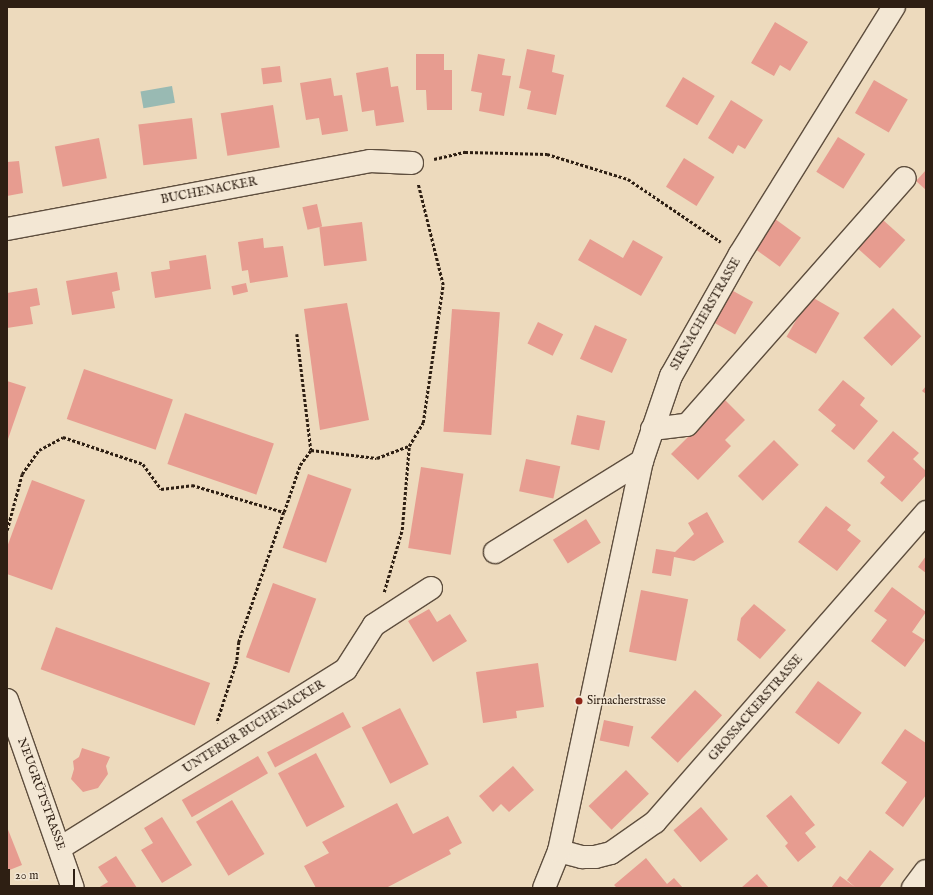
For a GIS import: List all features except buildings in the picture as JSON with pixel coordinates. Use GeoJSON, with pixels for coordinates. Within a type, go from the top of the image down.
{"type":"FeatureCollection","features":[{"type":"Feature","properties":{"kind":"street","name":"SIRNACHERSTRASSE"},"geometry":{"type":"LineString","coordinates":[[544,888],[559,852],[642,461],[671,376],[740,254],[894,7]]}},
{"type":"Feature","properties":{"kind":"street","name":"BUCHENACKER"},"geometry":{"type":"LineString","coordinates":[[7,229],[370,161],[412,163]]}},
{"type":"Feature","properties":{"kind":"street"},"geometry":{"type":"LineString","coordinates":[[652,429],[687,425],[905,178]]}},
{"type":"Feature","properties":{"kind":"street"},"geometry":{"type":"LineString","coordinates":[[495,552],[642,461]]}},
{"type":"Feature","properties":{"kind":"street","name":"GROSSACKERSTRASSE"},"geometry":{"type":"LineString","coordinates":[[559,852],[582,857],[606,854],[655,822],[926,512]]}},
{"type":"Feature","properties":{"kind":"street","name":"UNTERER BUCHENACKER"},"geometry":{"type":"LineString","coordinates":[[60,848],[346,669],[374,625],[431,588]]}},
{"type":"Feature","properties":{"kind":"street","name":"NEUGRÜTSTRASSE"},"geometry":{"type":"LineString","coordinates":[[7,700],[73,888]]}},
{"type":"Feature","properties":{"kind":"street"},"geometry":{"type":"LineString","coordinates":[[913,888],[926,871]]}},
{"type":"Feature","properties":{"kind":"path"},"geometry":{"type":"LineString","coordinates":[[374,625],[402,530],[409,446],[423,423],[443,285],[412,163],[465,152],[547,154],[628,179],[740,254]]}},
{"type":"Feature","properties":{"kind":"path"},"geometry":{"type":"LineString","coordinates":[[206,758],[237,661],[239,642],[300,464],[311,450],[297,334]]}},
{"type":"Feature","properties":{"kind":"path"},"geometry":{"type":"LineString","coordinates":[[7,530],[22,474],[39,450],[63,437],[143,464],[161,489],[192,485],[284,512]]}},
{"type":"Feature","properties":{"kind":"path"},"geometry":{"type":"LineString","coordinates":[[311,450],[376,458],[409,446]]}},
{"type":"Feature","properties":{"kind":"water"},"geometry":{"type":"Polygon","coordinates":[[[172,86],[175,103],[143,108],[140,92],[172,86]]]}},
{"type":"Feature","properties":{"kind":"place","name":"Sirnacherstrasse"},"geometry":{"type":"Point","coordinates":[579,701]}}]}
